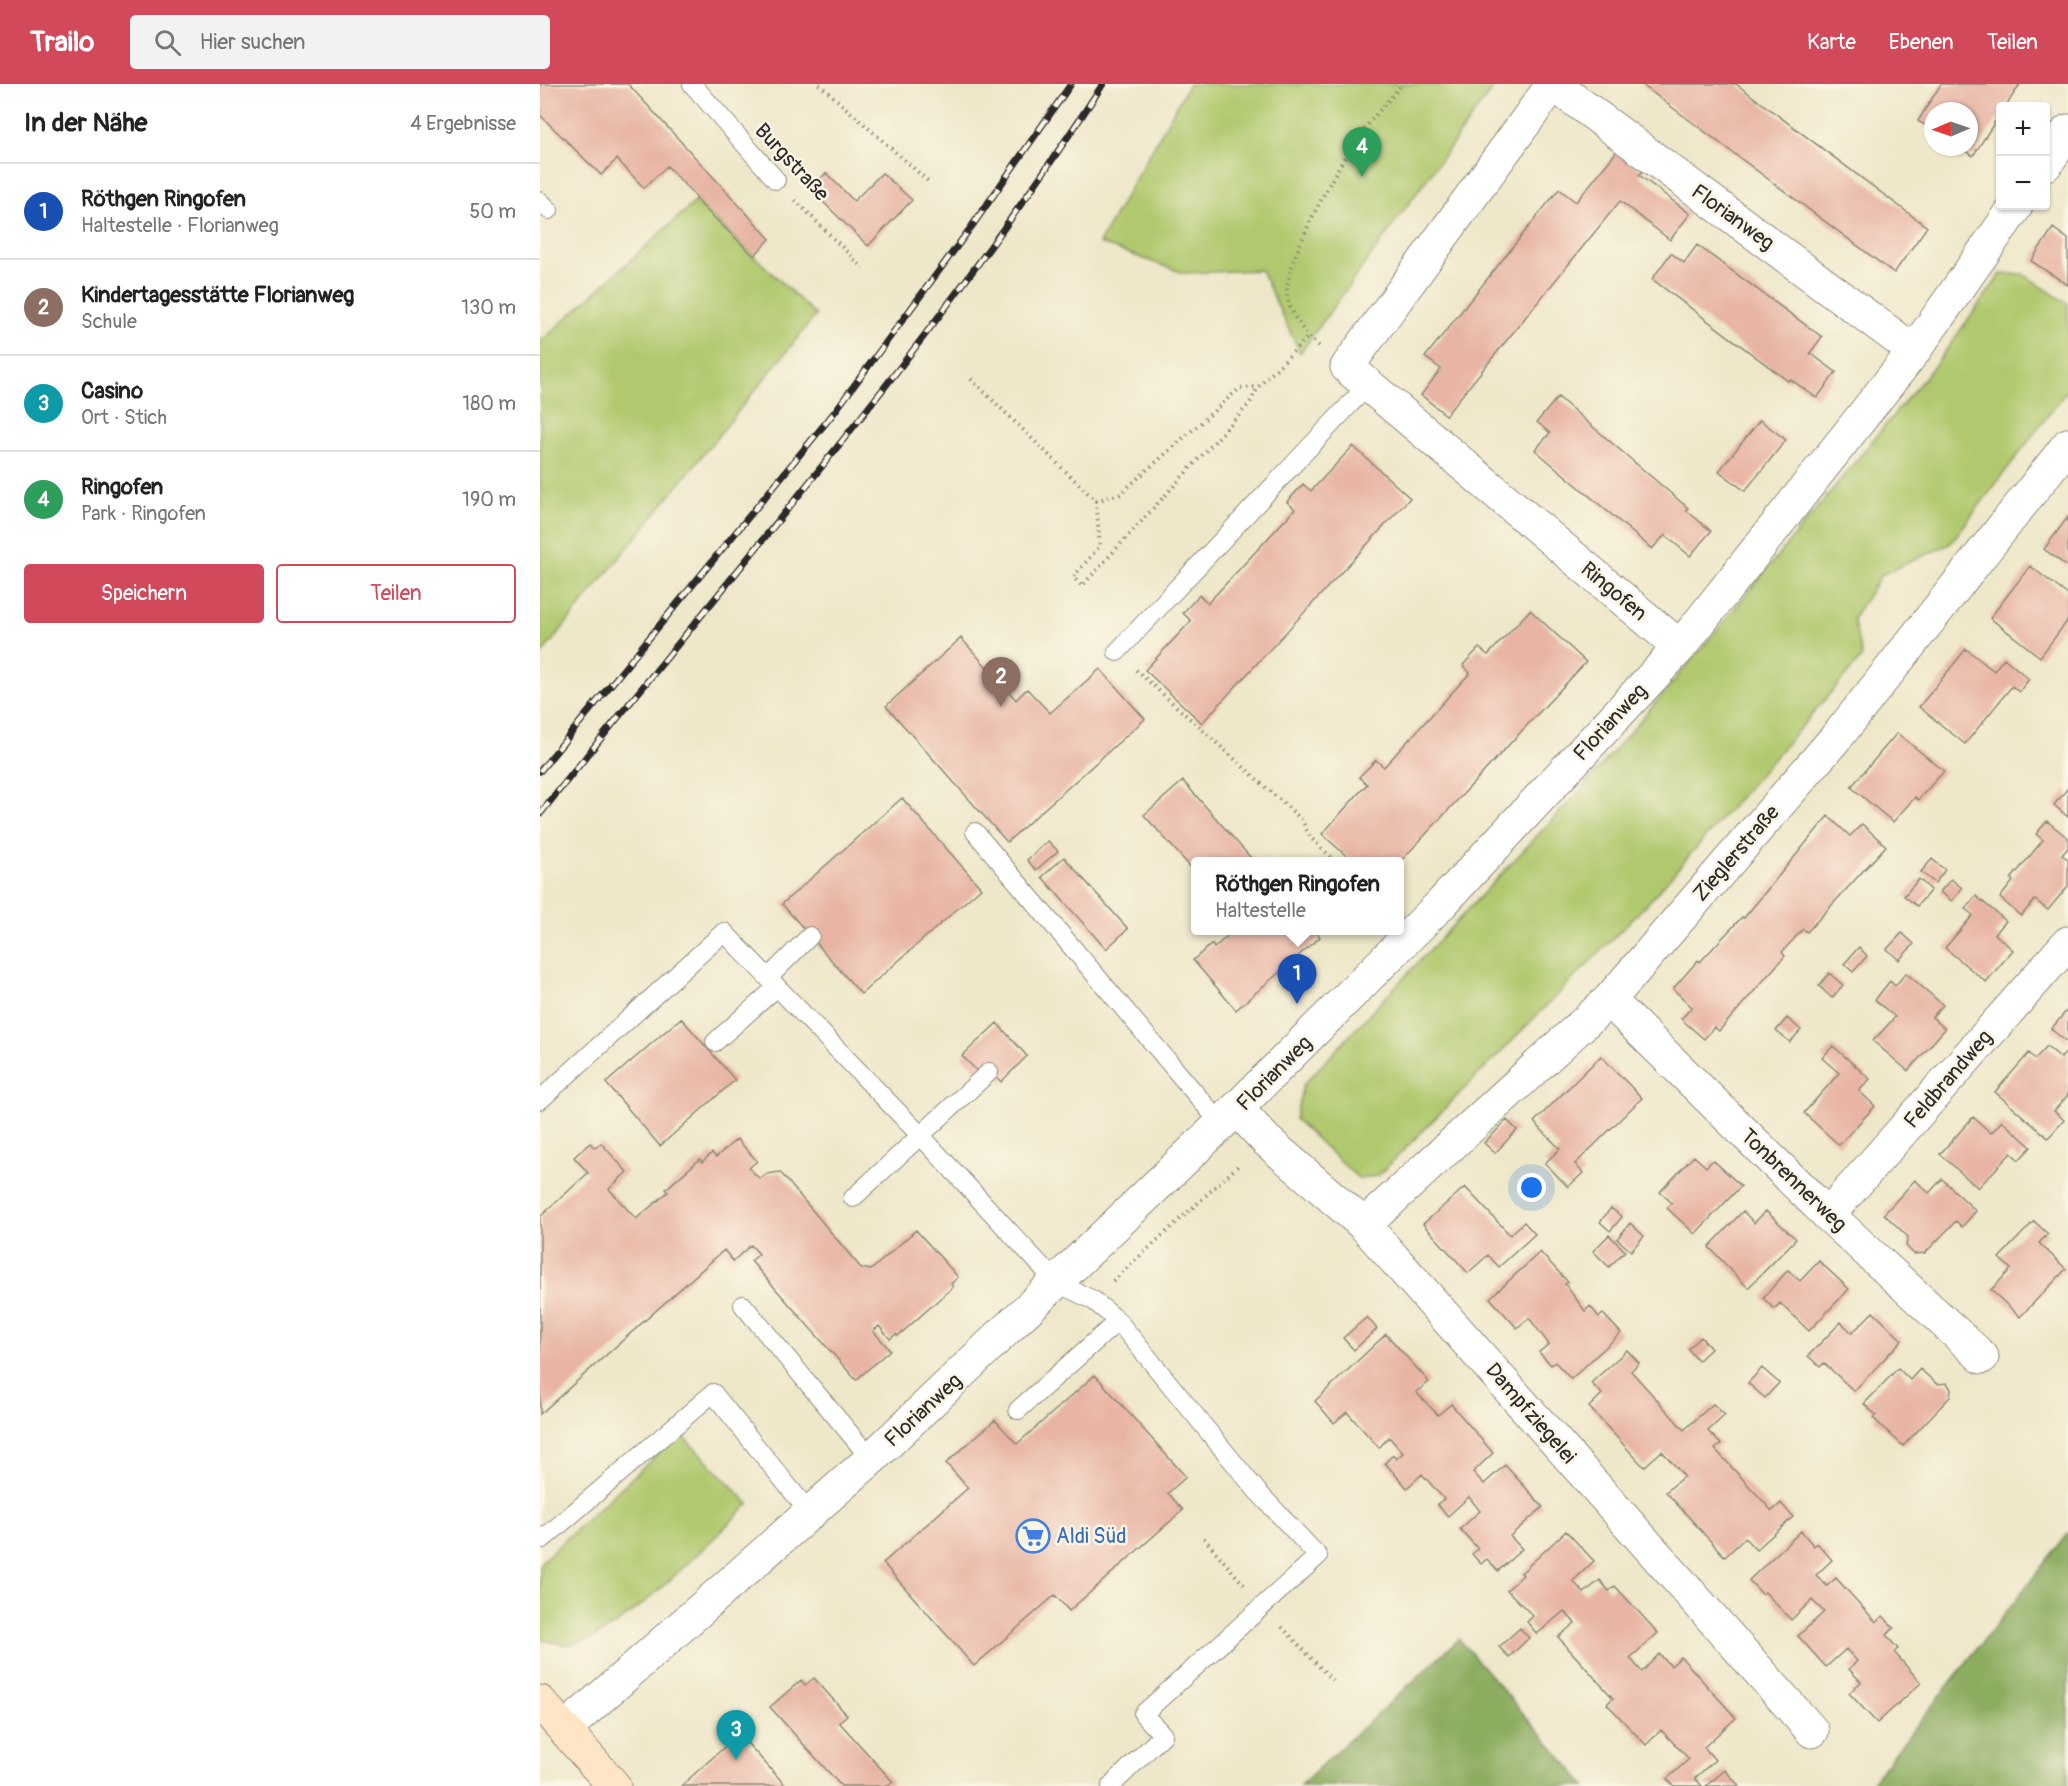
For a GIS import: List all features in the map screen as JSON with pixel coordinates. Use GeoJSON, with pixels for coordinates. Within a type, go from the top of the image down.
{"type":"FeatureCollection","features":[{"type":"Feature","properties":{"kind":"main road"},"geometry":{"type":"LineString","coordinates":[[540,1702],[614,1786]]}},
{"type":"Feature","properties":{"kind":"street","name":"Florianweg"},"geometry":{"type":"LineString","coordinates":[[1553,84],[1914,351]]}},
{"type":"Feature","properties":{"kind":"street","name":"Ringofen"},"geometry":{"type":"LineString","coordinates":[[1553,84],[1347,367],[1680,647]]}},
{"type":"Feature","properties":{"kind":"street"},"geometry":{"type":"LineString","coordinates":[[2050,158],[2068,130]]}},
{"type":"Feature","properties":{"kind":"street","name":"Florianweg"},"geometry":{"type":"LineString","coordinates":[[565,1729],[871,1459],[1229,1117],[1442,904],[1680,647],[1914,351],[2013,210]]}},
{"type":"Feature","properties":{"kind":"street","name":"Zieglerstraße"},"geometry":{"type":"LineString","coordinates":[[1364,1225],[1609,1000],[1840,733],[2068,445]]}},
{"type":"Feature","properties":{"kind":"street","name":"Feldbrandweg"},"geometry":{"type":"LineString","coordinates":[[1828,1215],[2068,943]]}},
{"type":"Feature","properties":{"kind":"street","name":"Tonbrennerweg"},"geometry":{"type":"LineString","coordinates":[[1609,1000],[1828,1215],[1982,1357]]}},
{"type":"Feature","properties":{"kind":"street","name":"Dampfziegelei"},"geometry":{"type":"LineString","coordinates":[[1229,1117],[1266,1140],[1364,1225],[1812,1731]]}},
{"type":"Feature","properties":{"kind":"lane","name":"Burgstraße"},"geometry":{"type":"LineString","coordinates":[[692,84],[776,180]]}},
{"type":"Feature","properties":{"kind":"lane"},"geometry":{"type":"LineString","coordinates":[[1117,652],[1369,384]]}},
{"type":"Feature","properties":{"kind":"lane"},"geometry":{"type":"LineString","coordinates":[[975,832],[1229,1117]]}},
{"type":"Feature","properties":{"kind":"lane"},"geometry":{"type":"LineString","coordinates":[[540,1100],[724,932],[921,1136],[1057,1283],[1093,1300],[1118,1321],[1257,1491],[1317,1556],[1143,1714],[1163,1735],[1111,1786]]}},
{"type":"Feature","properties":{"kind":"lane"},"geometry":{"type":"LineString","coordinates":[[715,1042],[772,982],[810,936]]}},
{"type":"Feature","properties":{"kind":"lane"},"geometry":{"type":"LineString","coordinates":[[853,1198],[989,1072]]}},
{"type":"Feature","properties":{"kind":"lane"},"geometry":{"type":"LineString","coordinates":[[743,1305],[871,1459]]}},
{"type":"Feature","properties":{"kind":"lane"},"geometry":{"type":"LineString","coordinates":[[1018,1410],[1118,1321]]}},
{"type":"Feature","properties":{"kind":"lane"},"geometry":{"type":"LineString","coordinates":[[540,1536],[543,1539],[713,1393],[809,1512]]}},
{"type":"Feature","properties":{"kind":"path"},"geometry":{"type":"LineString","coordinates":[[819,84],[929,182]]}},
{"type":"Feature","properties":{"kind":"path"},"geometry":{"type":"LineString","coordinates":[[971,379],[1096,501],[1100,546],[1073,577],[1082,586],[1251,403],[1258,387],[1308,337],[1294,313],[1287,289],[1296,252],[1350,148],[1402,84]]}},
{"type":"Feature","properties":{"kind":"path","name":"Burgstraße"},"geometry":{"type":"LineString","coordinates":[[776,180],[863,268]]}},
{"type":"Feature","properties":{"kind":"path"},"geometry":{"type":"LineString","coordinates":[[1096,501],[1120,494],[1240,388],[1258,387]]}},
{"type":"Feature","properties":{"kind":"path"},"geometry":{"type":"LineString","coordinates":[[1117,652],[1302,820],[1310,837],[1332,857]]}},
{"type":"Feature","properties":{"kind":"path"},"geometry":{"type":"LineString","coordinates":[[1093,1300],[1266,1140]]}},
{"type":"Feature","properties":{"kind":"green space"},"geometry":{"type":"Polygon","coordinates":[[[1189,84],[1496,84],[1300,353],[1261,270],[1184,273],[1099,243],[1189,84]]]}},
{"type":"Feature","properties":{"kind":"green space"},"geometry":{"type":"Polygon","coordinates":[[[696,201],[816,315],[540,656],[540,342],[696,201]]]}},
{"type":"Feature","properties":{"kind":"green space"},"geometry":{"type":"Polygon","coordinates":[[[2001,274],[2023,274],[2068,304],[2068,389],[1950,544],[1881,575],[1853,619],[1862,657],[1648,903],[1378,1176],[1358,1178],[1295,1119],[1303,1085],[1584,786],[1702,648],[1939,360],[2001,274]]]}},
{"type":"Feature","properties":{"kind":"green space"},"geometry":{"type":"Polygon","coordinates":[[[680,1433],[749,1504],[666,1584],[618,1623],[595,1636],[576,1643],[562,1644],[540,1639],[540,1563],[680,1433]]]}},
{"type":"Feature","properties":{"kind":"green space"},"geometry":{"type":"Polygon","coordinates":[[[2068,1533],[2068,1786],[1869,1786],[2068,1533]]]}},
{"type":"Feature","properties":{"kind":"green space"},"geometry":{"type":"Polygon","coordinates":[[[1459,1639],[1586,1786],[1299,1786],[1459,1639]]]}},
{"type":"Feature","properties":{"kind":"building"},"geometry":{"type":"Polygon","coordinates":[[[540,84],[628,84],[770,239],[754,256],[696,200],[697,198],[667,166],[644,188],[617,159],[601,175],[540,115],[540,84]]]}},
{"type":"Feature","properties":{"kind":"building"},"geometry":{"type":"Polygon","coordinates":[[[1641,84],[1736,84],[1927,227],[1894,273],[1641,84]]]}},
{"type":"Feature","properties":{"kind":"building"},"geometry":{"type":"Polygon","coordinates":[[[1941,84],[2020,84],[2009,102],[1996,102],[1996,120],[1978,148],[1978,102],[1930,102],[1941,84]]]}},
{"type":"Feature","properties":{"kind":"building"},"geometry":{"type":"Polygon","coordinates":[[[1924,111],[1924,125],[1918,121],[1924,111]]]}},
{"type":"Feature","properties":{"kind":"building"},"geometry":{"type":"Polygon","coordinates":[[[1617,151],[1643,171],[1639,175],[1690,214],[1670,240],[1620,201],[1446,415],[1421,395],[1441,369],[1425,357],[1559,189],[1576,202],[1617,151]]]}},
{"type":"Feature","properties":{"kind":"building"},"geometry":{"type":"Polygon","coordinates":[[[826,173],[854,201],[882,173],[912,200],[868,246],[810,189],[826,173]]]}},
{"type":"Feature","properties":{"kind":"building"},"geometry":{"type":"Polygon","coordinates":[[[2053,228],[2068,239],[2068,285],[2031,261],[2053,228]]]}},
{"type":"Feature","properties":{"kind":"building"},"geometry":{"type":"Polygon","coordinates":[[[1697,245],[1822,337],[1810,353],[1836,372],[1817,398],[1790,379],[1788,381],[1652,279],[1671,253],[1684,263],[1697,245]]]}},
{"type":"Feature","properties":{"kind":"building"},"geometry":{"type":"Polygon","coordinates":[[[1558,397],[1688,508],[1686,510],[1711,531],[1690,556],[1665,535],[1652,549],[1535,450],[1550,433],[1537,422],[1558,397]]]}},
{"type":"Feature","properties":{"kind":"building"},"geometry":{"type":"Polygon","coordinates":[[[1760,420],[1786,440],[1745,491],[1719,471],[1760,420]]]}},
{"type":"Feature","properties":{"kind":"building"},"geometry":{"type":"Polygon","coordinates":[[[1353,446],[1410,498],[1202,723],[1145,670],[1191,621],[1183,613],[1199,595],[1208,603],[1295,509],[1287,502],[1303,484],[1311,491],[1353,446]]]}},
{"type":"Feature","properties":{"kind":"building"},"geometry":{"type":"Polygon","coordinates":[[[2068,517],[2068,567],[2044,549],[2068,517]]]}},
{"type":"Feature","properties":{"kind":"building"},"geometry":{"type":"Polygon","coordinates":[[[2030,566],[2068,595],[2068,620],[2040,657],[1990,618],[2030,566]]]}},
{"type":"Feature","properties":{"kind":"building"},"geometry":{"type":"Polygon","coordinates":[[[1530,610],[1586,662],[1404,858],[1348,857],[1322,834],[1367,784],[1359,777],[1376,760],[1384,767],[1470,673],[1463,665],[1479,648],[1488,655],[1530,610]]]}},
{"type":"Feature","properties":{"kind":"building"},"geometry":{"type":"Polygon","coordinates":[[[961,638],[1016,700],[1027,689],[1050,713],[1100,669],[1145,719],[1007,842],[886,706],[961,638]]]}},
{"type":"Feature","properties":{"kind":"building"},"geometry":{"type":"Polygon","coordinates":[[[1966,649],[1994,671],[2004,658],[2029,679],[2019,692],[2012,686],[1965,744],[1919,707],[1966,649]]]}},
{"type":"Feature","properties":{"kind":"building"},"geometry":{"type":"Polygon","coordinates":[[[1897,733],[1944,771],[1918,800],[1915,797],[1893,822],[1851,787],[1897,733]]]}},
{"type":"Feature","properties":{"kind":"building"},"geometry":{"type":"Polygon","coordinates":[[[1183,781],[1250,857],[1191,857],[1191,868],[1144,815],[1183,781]]]}},
{"type":"Feature","properties":{"kind":"building"},"geometry":{"type":"Polygon","coordinates":[[[2068,788],[2068,817],[2054,805],[2068,788]]]}},
{"type":"Feature","properties":{"kind":"building"},"geometry":{"type":"Polygon","coordinates":[[[902,798],[981,888],[861,994],[782,904],[902,798]]]}},
{"type":"Feature","properties":{"kind":"building"},"geometry":{"type":"Polygon","coordinates":[[[1828,816],[1850,836],[1862,824],[1886,846],[1807,932],[1803,929],[1782,952],[1785,956],[1719,1031],[1714,1027],[1704,1039],[1681,1019],[1692,1007],[1673,989],[1698,960],[1700,962],[1742,917],[1744,918],[1828,816]]]}},
{"type":"Feature","properties":{"kind":"building"},"geometry":{"type":"Polygon","coordinates":[[[2047,821],[2068,838],[2068,848],[2062,855],[2068,859],[2068,886],[2048,910],[2035,900],[2021,916],[2000,898],[2013,881],[2011,879],[2043,840],[2036,834],[2047,821]]]}},
{"type":"Feature","properties":{"kind":"building"},"geometry":{"type":"Polygon","coordinates":[[[1048,841],[1058,851],[1036,870],[1027,860],[1048,841]]]}},
{"type":"Feature","properties":{"kind":"building"},"geometry":{"type":"Polygon","coordinates":[[[1064,857],[1128,929],[1106,949],[1042,877],[1064,857]]]}},
{"type":"Feature","properties":{"kind":"building"},"geometry":{"type":"Polygon","coordinates":[[[1932,859],[1945,870],[1935,883],[1921,872],[1932,859]]]}},
{"type":"Feature","properties":{"kind":"building"},"geometry":{"type":"Polygon","coordinates":[[[1919,879],[1931,890],[1917,906],[1904,896],[1919,879]]]}},
{"type":"Feature","properties":{"kind":"building"},"geometry":{"type":"Polygon","coordinates":[[[1951,879],[1962,888],[1952,901],[1940,892],[1951,879]]]}},
{"type":"Feature","properties":{"kind":"building"},"geometry":{"type":"Polygon","coordinates":[[[1976,896],[2006,921],[1995,934],[2013,950],[1986,982],[1945,948],[1973,915],[1965,909],[1976,896]]]}},
{"type":"Feature","properties":{"kind":"building"},"geometry":{"type":"Polygon","coordinates":[[[1902,933],[1914,944],[1899,960],[1887,949],[1902,933]]]}},
{"type":"Feature","properties":{"kind":"building"},"geometry":{"type":"Polygon","coordinates":[[[1228,935],[1319,935],[1320,937],[1236,1010],[1193,960],[1212,944],[1214,948],[1228,935]]]}},
{"type":"Feature","properties":{"kind":"building"},"geometry":{"type":"Polygon","coordinates":[[[1859,947],[1867,956],[1853,972],[1844,964],[1859,947]]]}},
{"type":"Feature","properties":{"kind":"building"},"geometry":{"type":"Polygon","coordinates":[[[1829,973],[1843,985],[1832,998],[1819,986],[1829,973]]]}},
{"type":"Feature","properties":{"kind":"building"},"geometry":{"type":"Polygon","coordinates":[[[1906,973],[1943,1005],[1932,1017],[1945,1029],[1908,1071],[1873,1041],[1895,1017],[1875,1000],[1890,981],[1895,986],[1906,973]]]}},
{"type":"Feature","properties":{"kind":"building"},"geometry":{"type":"Polygon","coordinates":[[[2068,1009],[2068,1043],[2051,1029],[2068,1009]]]}},
{"type":"Feature","properties":{"kind":"building"},"geometry":{"type":"Polygon","coordinates":[[[681,1018],[735,1080],[660,1146],[606,1083],[681,1018]]]}},
{"type":"Feature","properties":{"kind":"building"},"geometry":{"type":"Polygon","coordinates":[[[1787,1018],[1801,1030],[1790,1042],[1776,1031],[1787,1018]]]}},
{"type":"Feature","properties":{"kind":"building"},"geometry":{"type":"Polygon","coordinates":[[[997,1023],[1027,1056],[1001,1082],[987,1067],[980,1074],[962,1056],[997,1023]]]}},
{"type":"Feature","properties":{"kind":"building"},"geometry":{"type":"Polygon","coordinates":[[[1833,1046],[1870,1079],[1859,1091],[1875,1106],[1839,1145],[1804,1113],[1839,1073],[1822,1058],[1833,1046]]]}},
{"type":"Feature","properties":{"kind":"building"},"geometry":{"type":"Polygon","coordinates":[[[2047,1046],[2061,1058],[2068,1050],[2068,1095],[2054,1111],[2064,1120],[2048,1138],[1995,1092],[2029,1053],[2035,1059],[2047,1046]]]}},
{"type":"Feature","properties":{"kind":"building"},"geometry":{"type":"Polygon","coordinates":[[[1601,1056],[1642,1098],[1575,1164],[1583,1173],[1568,1187],[1545,1163],[1560,1149],[1534,1122],[1601,1056]]]}},
{"type":"Feature","properties":{"kind":"building"},"geometry":{"type":"Polygon","coordinates":[[[1973,1117],[1991,1133],[2002,1121],[2031,1147],[2019,1160],[2011,1153],[1978,1188],[1940,1154],[1973,1117]]]}},
{"type":"Feature","properties":{"kind":"building"},"geometry":{"type":"Polygon","coordinates":[[[1507,1120],[1517,1130],[1495,1153],[1484,1143],[1507,1120]]]}},
{"type":"Feature","properties":{"kind":"building"},"geometry":{"type":"Polygon","coordinates":[[[737,1139],[757,1161],[749,1168],[760,1179],[766,1174],[780,1172],[861,1268],[871,1270],[916,1230],[958,1277],[951,1284],[953,1287],[898,1336],[896,1334],[890,1339],[879,1326],[873,1331],[890,1350],[856,1380],[751,1261],[759,1254],[751,1245],[733,1261],[724,1250],[540,1414],[540,1217],[588,1173],[574,1157],[590,1143],[595,1148],[601,1143],[627,1172],[609,1189],[636,1219],[668,1192],[666,1189],[700,1159],[702,1162],[712,1153],[716,1157],[737,1139]]]}},
{"type":"Feature","properties":{"kind":"building"},"geometry":{"type":"Polygon","coordinates":[[[1694,1156],[1706,1167],[1713,1160],[1741,1186],[1695,1234],[1667,1208],[1672,1203],[1660,1192],[1694,1156]]]}},
{"type":"Feature","properties":{"kind":"building"},"geometry":{"type":"Polygon","coordinates":[[[1942,1179],[1976,1211],[1962,1227],[1956,1221],[1925,1253],[1914,1254],[1906,1246],[1908,1237],[1884,1214],[1915,1180],[1929,1193],[1942,1179]]]}},
{"type":"Feature","properties":{"kind":"building"},"geometry":{"type":"Polygon","coordinates":[[[1465,1187],[1510,1235],[1524,1222],[1535,1234],[1499,1267],[1488,1255],[1468,1273],[1423,1224],[1465,1187]]]}},
{"type":"Feature","properties":{"kind":"building"},"geometry":{"type":"Polygon","coordinates":[[[1611,1208],[1622,1217],[1610,1231],[1600,1222],[1611,1208]]]}},
{"type":"Feature","properties":{"kind":"building"},"geometry":{"type":"Polygon","coordinates":[[[1743,1211],[1754,1223],[1766,1211],[1796,1239],[1748,1288],[1709,1247],[1743,1211]]]}},
{"type":"Feature","properties":{"kind":"building"},"geometry":{"type":"Polygon","coordinates":[[[2034,1221],[2048,1234],[2039,1243],[2066,1269],[2020,1317],[1991,1290],[2011,1269],[1999,1258],[2034,1221]]]}},
{"type":"Feature","properties":{"kind":"building"},"geometry":{"type":"Polygon","coordinates":[[[1630,1223],[1644,1236],[1631,1251],[1617,1239],[1630,1223]]]}},
{"type":"Feature","properties":{"kind":"building"},"geometry":{"type":"Polygon","coordinates":[[[1609,1235],[1625,1251],[1609,1267],[1593,1251],[1609,1235]]]}},
{"type":"Feature","properties":{"kind":"building"},"geometry":{"type":"Polygon","coordinates":[[[1540,1252],[1568,1282],[1565,1284],[1585,1311],[1590,1306],[1599,1317],[1603,1314],[1621,1333],[1571,1379],[1555,1362],[1551,1365],[1539,1352],[1549,1344],[1529,1318],[1517,1328],[1490,1298],[1540,1252]]]}},
{"type":"Feature","properties":{"kind":"building"},"geometry":{"type":"Polygon","coordinates":[[[1819,1261],[1849,1289],[1809,1331],[1780,1303],[1774,1309],[1763,1298],[1788,1270],[1800,1281],[1819,1261]]]}},
{"type":"Feature","properties":{"kind":"building"},"geometry":{"type":"Polygon","coordinates":[[[1873,1312],[1902,1340],[1854,1391],[1824,1363],[1820,1367],[1808,1356],[1841,1322],[1852,1333],[1873,1312]]]}},
{"type":"Feature","properties":{"kind":"building"},"geometry":{"type":"Polygon","coordinates":[[[1367,1317],[1377,1329],[1354,1350],[1343,1338],[1367,1317]]]}},
{"type":"Feature","properties":{"kind":"building"},"geometry":{"type":"Polygon","coordinates":[[[1386,1334],[1429,1382],[1416,1392],[1438,1415],[1451,1404],[1493,1453],[1473,1472],[1484,1484],[1505,1465],[1543,1507],[1510,1536],[1522,1549],[1498,1571],[1487,1559],[1481,1564],[1472,1554],[1478,1549],[1460,1529],[1480,1511],[1469,1497],[1448,1516],[1437,1504],[1444,1499],[1422,1474],[1407,1488],[1385,1463],[1393,1455],[1396,1459],[1403,1453],[1389,1437],[1379,1448],[1347,1412],[1334,1423],[1315,1401],[1386,1334]]]}},
{"type":"Feature","properties":{"kind":"building"},"geometry":{"type":"Polygon","coordinates":[[[1701,1337],[1711,1349],[1698,1361],[1688,1349],[1701,1337]]]}},
{"type":"Feature","properties":{"kind":"building"},"geometry":{"type":"Polygon","coordinates":[[[1627,1350],[1639,1363],[1631,1371],[1684,1430],[1713,1404],[1725,1415],[1708,1431],[1721,1444],[1715,1449],[1772,1511],[1781,1503],[1793,1517],[1756,1550],[1745,1538],[1725,1557],[1666,1492],[1684,1476],[1662,1451],[1644,1467],[1589,1407],[1602,1394],[1591,1383],[1627,1350]]]}},
{"type":"Feature","properties":{"kind":"building"},"geometry":{"type":"Polygon","coordinates":[[[1762,1368],[1779,1383],[1765,1398],[1748,1383],[1762,1368]]]}},
{"type":"Feature","properties":{"kind":"building"},"geometry":{"type":"Polygon","coordinates":[[[1898,1368],[1910,1380],[1920,1369],[1937,1384],[1947,1383],[1951,1389],[1950,1397],[1903,1446],[1873,1418],[1876,1415],[1864,1404],[1898,1368]]]}},
{"type":"Feature","properties":{"kind":"building","name":"Aldi Süd"},"geometry":{"type":"Polygon","coordinates":[[[1095,1375],[1186,1477],[1168,1493],[1183,1510],[1069,1611],[1055,1595],[974,1666],[883,1563],[968,1488],[946,1463],[995,1420],[1017,1444],[1095,1375]]]}},
{"type":"Feature","properties":{"kind":"building"},"geometry":{"type":"Polygon","coordinates":[[[1566,1531],[1594,1561],[1573,1581],[1584,1593],[1600,1580],[1609,1591],[1615,1586],[1658,1633],[1630,1658],[1642,1672],[1659,1654],[1671,1666],[1681,1657],[1736,1718],[1704,1747],[1715,1760],[1695,1778],[1702,1786],[1674,1786],[1667,1779],[1689,1759],[1661,1730],[1646,1745],[1607,1704],[1613,1698],[1558,1637],[1575,1623],[1564,1611],[1537,1634],[1527,1622],[1533,1616],[1507,1590],[1523,1575],[1521,1573],[1566,1531]]]}},
{"type":"Feature","properties":{"kind":"building"},"geometry":{"type":"Polygon","coordinates":[[[1801,1531],[1814,1546],[1817,1543],[1832,1560],[1816,1575],[1827,1586],[1836,1578],[1876,1622],[1883,1616],[1894,1628],[1886,1635],[1898,1649],[1894,1652],[1921,1683],[1877,1723],[1849,1693],[1861,1682],[1849,1669],[1857,1661],[1846,1649],[1826,1667],[1798,1636],[1824,1612],[1812,1600],[1791,1620],[1765,1592],[1762,1594],[1749,1580],[1801,1531]]]}},
{"type":"Feature","properties":{"kind":"building"},"geometry":{"type":"Polygon","coordinates":[[[1520,1628],[1529,1638],[1509,1657],[1499,1647],[1520,1628]]]}},
{"type":"Feature","properties":{"kind":"building"},"geometry":{"type":"Polygon","coordinates":[[[814,1678],[847,1715],[839,1722],[893,1782],[888,1786],[841,1786],[770,1707],[801,1680],[805,1685],[814,1678]]]}},
{"type":"Feature","properties":{"kind":"building"},"geometry":{"type":"Polygon","coordinates":[[[739,1734],[786,1786],[681,1786],[739,1734]]]}},
{"type":"Feature","properties":{"kind":"building"},"geometry":{"type":"Polygon","coordinates":[[[1725,1770],[1739,1786],[1706,1786],[1725,1770]]]}},
{"type":"Feature","properties":{"kind":"railway"},"geometry":{"type":"LineString","coordinates":[[540,771],[833,414],[972,226],[1071,84]]}},
{"type":"Feature","properties":{"kind":"railway"},"geometry":{"type":"LineString","coordinates":[[540,814],[902,365],[1038,180],[1103,84]]}},
{"type":"Feature","properties":{"kind":"place","name":"Ringofen"},"geometry":{"type":"Point","coordinates":[1362,177]}},
{"type":"Feature","properties":{"kind":"place","name":"Kindertagesstätte Florianweg"},"geometry":{"type":"Point","coordinates":[1001,707]}},
{"type":"Feature","properties":{"kind":"place","name":"Röthgen Ringofen"},"geometry":{"type":"Point","coordinates":[1297,1004]}},
{"type":"Feature","properties":{"kind":"place","name":"Aldi Süd"},"geometry":{"type":"Point","coordinates":[1033,1536]}},
{"type":"Feature","properties":{"kind":"place","name":"Casino"},"geometry":{"type":"Point","coordinates":[736,1760]}}]}
